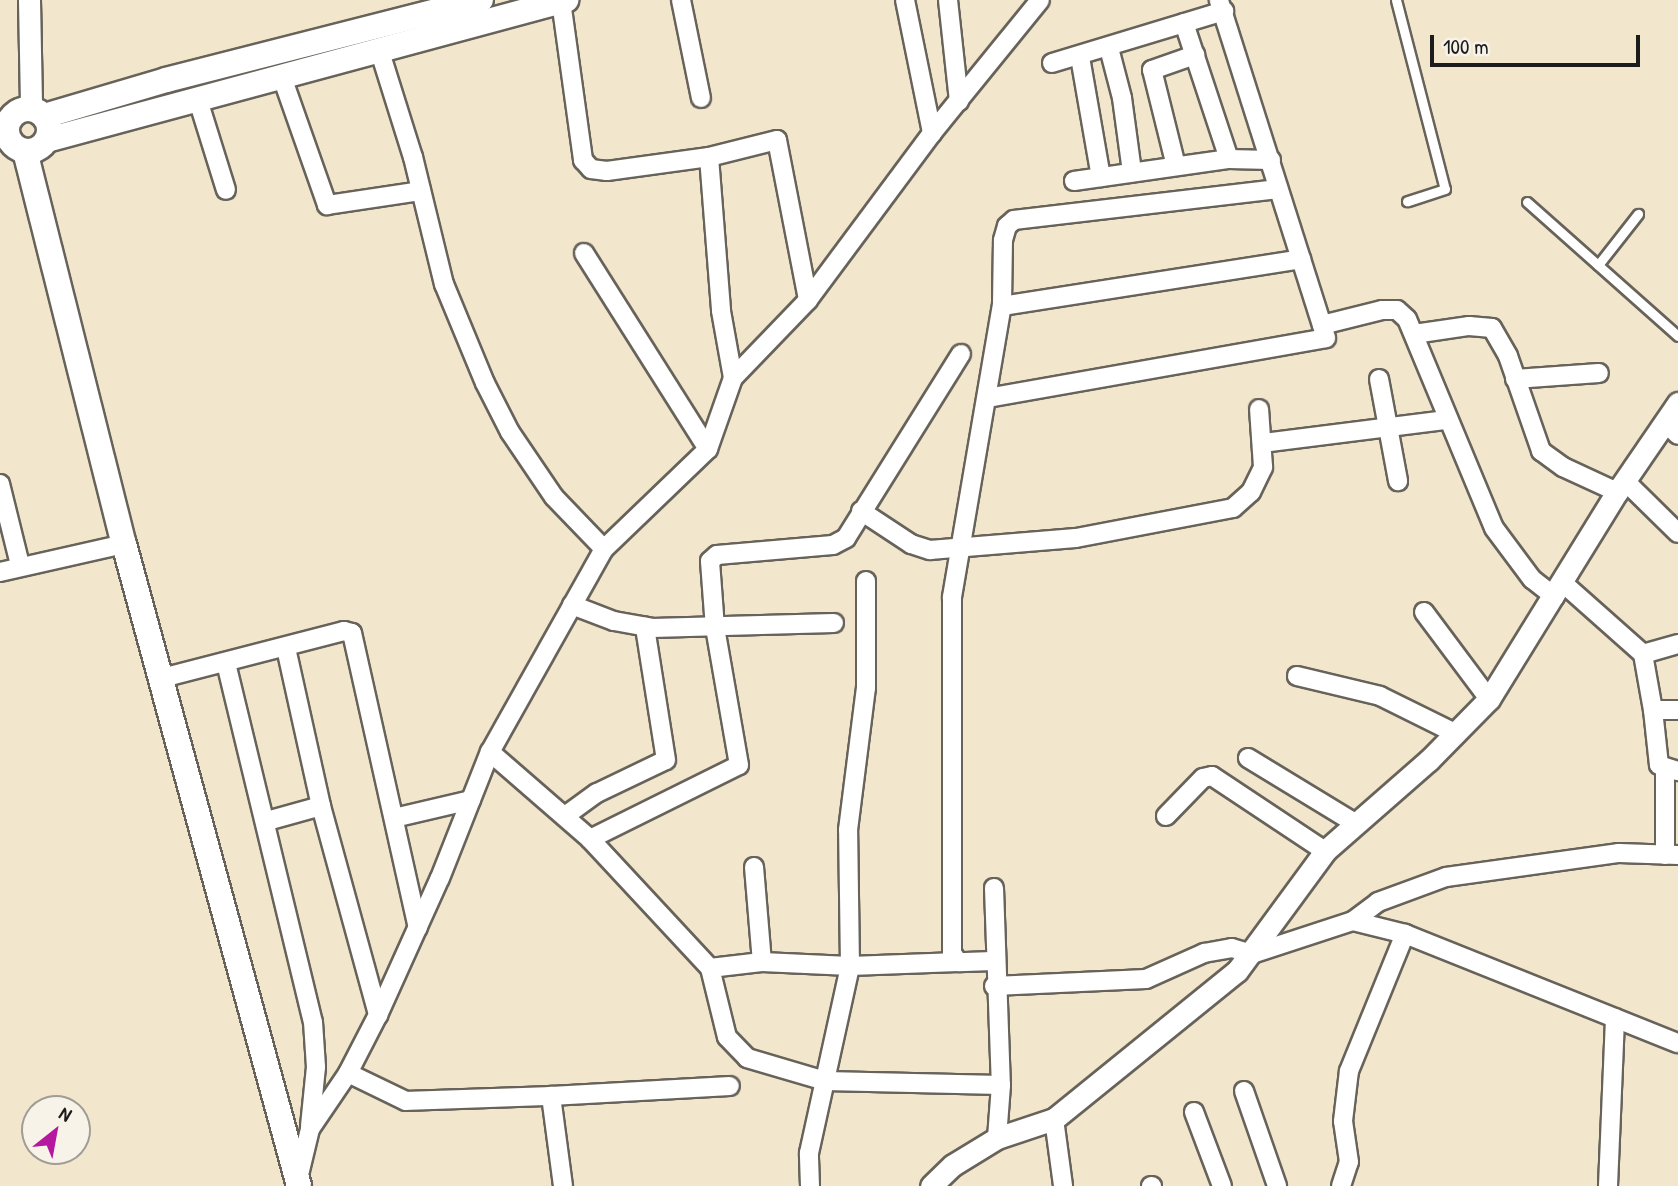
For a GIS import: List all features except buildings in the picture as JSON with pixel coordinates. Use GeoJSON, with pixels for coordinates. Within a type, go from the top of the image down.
{"type":"FeatureCollection","features":[{"type":"Feature","properties":{"kind":"main road"},"geometry":{"type":"LineString","coordinates":[[21,131],[166,80],[481,0]]}},
{"type":"Feature","properties":{"kind":"main road"},"geometry":{"type":"LineString","coordinates":[[21,131],[198,100],[564,1]]}},
{"type":"Feature","properties":{"kind":"main road"},"geometry":{"type":"LineString","coordinates":[[21,131],[124,544],[299,1183]]}},
{"type":"Feature","properties":{"kind":"street"},"geometry":{"type":"LineString","coordinates":[[21,131],[29,0]]}},
{"type":"Feature","properties":{"kind":"street"},"geometry":{"type":"LineString","coordinates":[[681,0],[701,98]]}},
{"type":"Feature","properties":{"kind":"street"},"geometry":{"type":"LineString","coordinates":[[905,0],[932,133]]}},
{"type":"Feature","properties":{"kind":"street"},"geometry":{"type":"LineString","coordinates":[[948,0],[959,101]]}},
{"type":"Feature","properties":{"kind":"street"},"geometry":{"type":"LineString","coordinates":[[310,1129],[348,1073],[378,1015],[418,928],[490,752],[604,549],[708,449],[733,378],[808,300],[932,133],[1040,0]]}},
{"type":"Feature","properties":{"kind":"street"},"geometry":{"type":"LineString","coordinates":[[564,1],[583,160],[591,169],[607,171],[709,157],[777,140],[808,300]]}},
{"type":"Feature","properties":{"kind":"street"},"geometry":{"type":"LineString","coordinates":[[987,398],[1326,338],[1222,5],[1184,23],[1080,57],[1052,63]]}},
{"type":"Feature","properties":{"kind":"street"},"geometry":{"type":"LineString","coordinates":[[1184,23],[1229,159]]}},
{"type":"Feature","properties":{"kind":"street"},"geometry":{"type":"LineString","coordinates":[[1109,48],[1122,98],[1132,172]]}},
{"type":"Feature","properties":{"kind":"street"},"geometry":{"type":"LineString","coordinates":[[380,52],[422,191],[444,284],[485,383],[510,432],[554,497],[604,549]]}},
{"type":"Feature","properties":{"kind":"street"},"geometry":{"type":"LineString","coordinates":[[1176,166],[1152,70],[1195,55]]}},
{"type":"Feature","properties":{"kind":"street"},"geometry":{"type":"LineString","coordinates":[[1080,57],[1101,177]]}},
{"type":"Feature","properties":{"kind":"street"},"geometry":{"type":"LineString","coordinates":[[282,77],[327,205],[422,191]]}},
{"type":"Feature","properties":{"kind":"street"},"geometry":{"type":"LineString","coordinates":[[198,100],[226,190]]}},
{"type":"Feature","properties":{"kind":"street"},"geometry":{"type":"LineString","coordinates":[[709,157],[721,310],[733,378]]}},
{"type":"Feature","properties":{"kind":"street"},"geometry":{"type":"LineString","coordinates":[[1074,181],[1229,159],[1270,160]]}},
{"type":"Feature","properties":{"kind":"street"},"geometry":{"type":"LineString","coordinates":[[958,962],[952,953],[952,597],[1002,306],[1003,240],[1007,226],[1014,220],[1278,189]]}},
{"type":"Feature","properties":{"kind":"street"},"geometry":{"type":"LineString","coordinates":[[584,253],[708,449]]}},
{"type":"Feature","properties":{"kind":"street"},"geometry":{"type":"LineString","coordinates":[[1002,306],[1301,259]]}},
{"type":"Feature","properties":{"kind":"street"},"geometry":{"type":"LineString","coordinates":[[994,986],[1146,979],[1204,953],[1232,948],[1252,954],[1353,921],[1378,902],[1446,877],[1619,853],[1672,855],[1671,770],[1657,757],[1653,710],[1643,654],[1559,590],[1532,579],[1494,528],[1446,420],[1407,319],[1391,309],[1322,325]]}},
{"type":"Feature","properties":{"kind":"street"},"geometry":{"type":"LineString","coordinates":[[1414,334],[1486,326],[1502,340],[1541,451],[1563,467],[1621,486],[1678,533]]}},
{"type":"Feature","properties":{"kind":"street"},"geometry":{"type":"LineString","coordinates":[[590,839],[738,765],[715,628],[709,569],[716,555],[839,544],[961,354]]}},
{"type":"Feature","properties":{"kind":"street"},"geometry":{"type":"LineString","coordinates":[[1516,379],[1599,373]]}},
{"type":"Feature","properties":{"kind":"street"},"geometry":{"type":"LineString","coordinates":[[1379,379],[1398,481]]}},
{"type":"Feature","properties":{"kind":"street"},"geometry":{"type":"LineString","coordinates":[[931,1186],[953,1165],[997,1138],[1054,1119],[1217,991],[1252,954],[1325,851],[1457,734],[1489,699],[1621,486],[1671,428],[1678,403]]}},
{"type":"Feature","properties":{"kind":"street"},"geometry":{"type":"LineString","coordinates":[[861,511],[921,549],[1076,538],[1233,508],[1257,482],[1263,443],[1259,409]]}},
{"type":"Feature","properties":{"kind":"street"},"geometry":{"type":"LineString","coordinates":[[1263,443],[1446,420]]}},
{"type":"Feature","properties":{"kind":"street"},"geometry":{"type":"LineString","coordinates":[[0,484],[20,565]]}},
{"type":"Feature","properties":{"kind":"street"},"geometry":{"type":"LineString","coordinates":[[0,572],[20,565],[124,544]]}},
{"type":"Feature","properties":{"kind":"street"},"geometry":{"type":"LineString","coordinates":[[810,1186],[809,1153],[850,966],[848,830],[866,688],[866,581]]}},
{"type":"Feature","properties":{"kind":"street"},"geometry":{"type":"LineString","coordinates":[[572,605],[645,627],[715,628],[834,623]]}},
{"type":"Feature","properties":{"kind":"street"},"geometry":{"type":"LineString","coordinates":[[1424,612],[1489,699]]}},
{"type":"Feature","properties":{"kind":"street"},"geometry":{"type":"LineString","coordinates":[[565,816],[597,793],[666,760],[645,627]]}},
{"type":"Feature","properties":{"kind":"street"},"geometry":{"type":"LineString","coordinates":[[162,678],[344,631],[352,633],[418,928]]}},
{"type":"Feature","properties":{"kind":"street"},"geometry":{"type":"LineString","coordinates":[[1643,654],[1678,644]]}},
{"type":"Feature","properties":{"kind":"street"},"geometry":{"type":"LineString","coordinates":[[286,648],[321,806],[378,1015]]}},
{"type":"Feature","properties":{"kind":"street"},"geometry":{"type":"LineString","coordinates":[[226,663],[267,821],[316,1037],[310,1129],[299,1183]]}},
{"type":"Feature","properties":{"kind":"street"},"geometry":{"type":"LineString","coordinates":[[1297,676],[1380,696],[1457,734]]}},
{"type":"Feature","properties":{"kind":"street"},"geometry":{"type":"LineString","coordinates":[[1653,710],[1678,710]]}},
{"type":"Feature","properties":{"kind":"street"},"geometry":{"type":"LineString","coordinates":[[490,752],[590,839],[710,968],[727,1037],[747,1058],[825,1081],[1001,1085]]}},
{"type":"Feature","properties":{"kind":"street"},"geometry":{"type":"LineString","coordinates":[[1248,758],[1355,823]]}},
{"type":"Feature","properties":{"kind":"street"},"geometry":{"type":"LineString","coordinates":[[1166,816],[1203,778],[1212,776],[1325,851]]}},
{"type":"Feature","properties":{"kind":"street"},"geometry":{"type":"LineString","coordinates":[[394,818],[471,800]]}},
{"type":"Feature","properties":{"kind":"street"},"geometry":{"type":"LineString","coordinates":[[267,821],[321,806]]}},
{"type":"Feature","properties":{"kind":"street"},"geometry":{"type":"LineString","coordinates":[[754,867],[762,962]]}},
{"type":"Feature","properties":{"kind":"street"},"geometry":{"type":"LineString","coordinates":[[994,888],[993,961],[1001,1085],[997,1138]]}},
{"type":"Feature","properties":{"kind":"street"},"geometry":{"type":"LineString","coordinates":[[1353,921],[1405,934],[1678,1043]]}},
{"type":"Feature","properties":{"kind":"street"},"geometry":{"type":"LineString","coordinates":[[1341,1186],[1349,1162],[1343,1121],[1349,1071],[1405,934]]}},
{"type":"Feature","properties":{"kind":"street"},"geometry":{"type":"LineString","coordinates":[[710,968],[762,962],[850,966],[993,961]]}},
{"type":"Feature","properties":{"kind":"street"},"geometry":{"type":"LineString","coordinates":[[1608,1186],[1615,1018]]}},
{"type":"Feature","properties":{"kind":"street"},"geometry":{"type":"LineString","coordinates":[[348,1073],[406,1101],[730,1086]]}},
{"type":"Feature","properties":{"kind":"street"},"geometry":{"type":"LineString","coordinates":[[1244,1091],[1277,1186]]}},
{"type":"Feature","properties":{"kind":"street"},"geometry":{"type":"LineString","coordinates":[[551,1096],[563,1186]]}},
{"type":"Feature","properties":{"kind":"street"},"geometry":{"type":"LineString","coordinates":[[1194,1112],[1222,1186]]}},
{"type":"Feature","properties":{"kind":"street"},"geometry":{"type":"LineString","coordinates":[[1054,1119],[1063,1186]]}},
{"type":"Feature","properties":{"kind":"lane"},"geometry":{"type":"LineString","coordinates":[[1396,0],[1445,189],[1407,201]]}},
{"type":"Feature","properties":{"kind":"lane"},"geometry":{"type":"LineString","coordinates":[[1527,202],[1678,336]]}},
{"type":"Feature","properties":{"kind":"lane"},"geometry":{"type":"LineString","coordinates":[[1598,265],[1639,214]]}}]}
